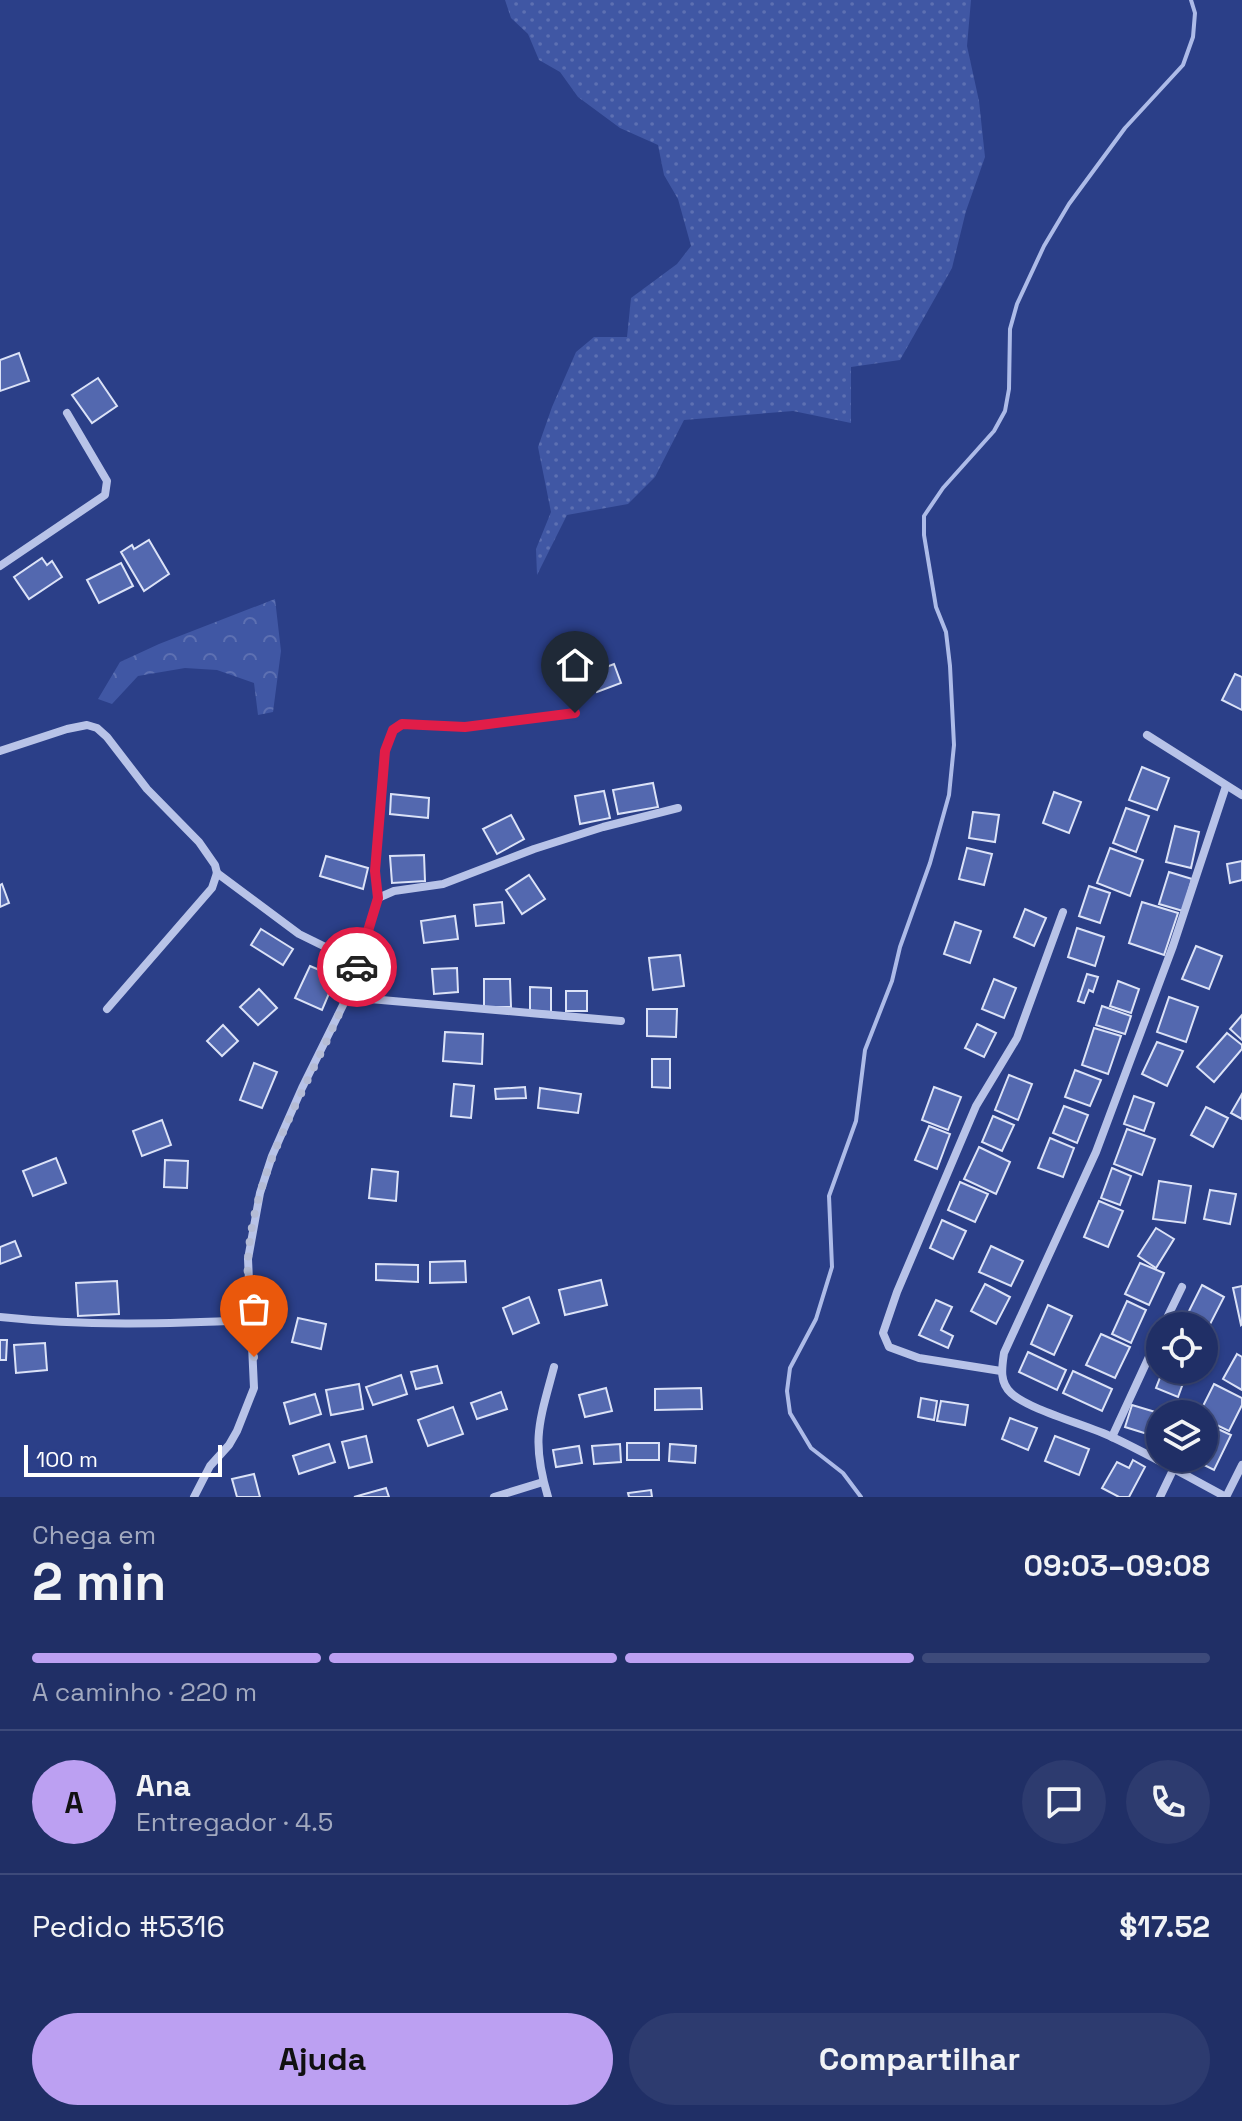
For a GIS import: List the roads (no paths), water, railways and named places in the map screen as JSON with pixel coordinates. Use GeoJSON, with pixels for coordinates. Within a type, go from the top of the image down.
{"type":"FeatureCollection","features":[{"type":"Feature","properties":{"kind":"street"},"geometry":{"type":"LineString","coordinates":[[0,566],[105,495],[107,481],[67,413]]}},
{"type":"Feature","properties":{"kind":"street"},"geometry":{"type":"LineString","coordinates":[[194,1497],[210,1466],[237,1431],[254,1388],[248,1259],[260,1193],[272,1156],[347,997],[378,898],[375,871],[385,751],[393,730],[402,724],[465,727],[575,713]]}},
{"type":"Feature","properties":{"kind":"street"},"geometry":{"type":"LineString","coordinates":[[0,751],[67,729],[87,725],[97,728],[147,789],[199,842],[215,865],[217,873],[212,888],[107,1009]]}},
{"type":"Feature","properties":{"kind":"street"},"geometry":{"type":"LineString","coordinates":[[1147,735],[1242,795]]}},
{"type":"Feature","properties":{"kind":"street"},"geometry":{"type":"LineString","coordinates":[[1146,1455],[1112,1437],[1026,1402],[1011,1393],[1001,1371],[1004,1353],[1096,1152],[1173,946],[1226,786]]}},
{"type":"Feature","properties":{"kind":"street"},"geometry":{"type":"LineString","coordinates":[[378,898],[394,891],[443,884],[534,849],[678,808]]}},
{"type":"Feature","properties":{"kind":"street"},"geometry":{"type":"LineString","coordinates":[[217,873],[299,934],[358,963]]}},
{"type":"Feature","properties":{"kind":"street"},"geometry":{"type":"LineString","coordinates":[[1001,1371],[919,1358],[889,1347],[883,1333],[897,1292],[976,1106],[1017,1038],[1063,912]]}},
{"type":"Feature","properties":{"kind":"street"},"geometry":{"type":"LineString","coordinates":[[347,997],[621,1021]]}},
{"type":"Feature","properties":{"kind":"street"},"geometry":{"type":"LineString","coordinates":[[1170,1312],[1182,1287]]}},
{"type":"Feature","properties":{"kind":"street"},"geometry":{"type":"LineString","coordinates":[[0,1317],[60,1323],[119,1324],[251,1320]]}},
{"type":"Feature","properties":{"kind":"street"},"geometry":{"type":"LineString","coordinates":[[1112,1437],[1146,1363]]}},
{"type":"Feature","properties":{"kind":"street"},"geometry":{"type":"LineString","coordinates":[[548,1497],[537,1435],[554,1367]]}},
{"type":"Feature","properties":{"kind":"street"},"geometry":{"type":"LineString","coordinates":[[1177,1472],[1226,1497],[1242,1465]]}},
{"type":"Feature","properties":{"kind":"street"},"geometry":{"type":"LineString","coordinates":[[1160,1497],[1172,1472]]}},
{"type":"Feature","properties":{"kind":"street"},"geometry":{"type":"LineString","coordinates":[[494,1497],[543,1482]]}},
{"type":"Feature","properties":{"kind":"waterway"},"geometry":{"type":"LineString","coordinates":[[861,1497],[843,1473],[811,1448],[790,1413],[787,1391],[790,1368],[816,1319],[832,1267],[829,1196],[856,1121],[865,1050],[892,981],[949,795],[954,745],[950,666],[946,632],[936,607],[924,535],[924,516],[943,488],[994,431],[1005,411],[1009,389],[1010,329],[1017,304],[1044,246],[1069,204],[1125,128],[1183,65],[1193,37],[1195,13],[1191,0]]}}]}
